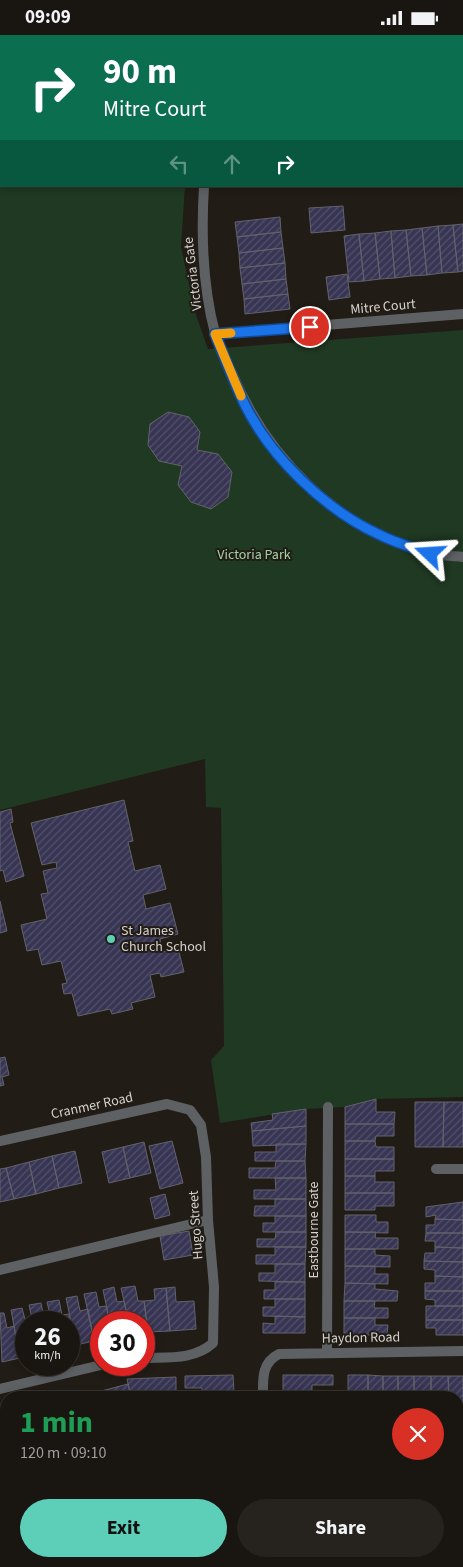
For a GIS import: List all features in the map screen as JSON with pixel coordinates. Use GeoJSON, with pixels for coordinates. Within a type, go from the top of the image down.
{"type":"FeatureCollection","features":[{"type":"Feature","properties":{"kind":"street","name":"Victoria Gate"},"geometry":{"type":"LineString","coordinates":[[204,187],[201,232],[206,287],[215,334],[244,403],[275,450],[328,504],[380,535],[430,554],[463,557]]}},
{"type":"Feature","properties":{"kind":"street","name":"Mitre Court"},"geometry":{"type":"LineString","coordinates":[[215,334],[463,315]]}},
{"type":"Feature","properties":{"kind":"street","name":"Cranmer Road"},"geometry":{"type":"LineString","coordinates":[[0,1141],[168,1104],[190,1110]]}},
{"type":"Feature","properties":{"kind":"street","name":"Eastbourne Gate"},"geometry":{"type":"LineString","coordinates":[[327,1353],[328,1107]]}},
{"type":"Feature","properties":{"kind":"street","name":"Hugo Street"},"geometry":{"type":"LineString","coordinates":[[155,1357],[184,1357],[203,1352],[214,1343],[214,1287],[208,1220],[206,1157],[200,1125],[190,1110]]}},
{"type":"Feature","properties":{"kind":"street"},"geometry":{"type":"LineString","coordinates":[[436,1169],[463,1169]]}},
{"type":"Feature","properties":{"kind":"street"},"geometry":{"type":"LineString","coordinates":[[0,1270],[208,1220]]}},
{"type":"Feature","properties":{"kind":"street","name":"Haydon Road"},"geometry":{"type":"LineString","coordinates":[[263,1391],[265,1366],[272,1357],[279,1354],[463,1351]]}},
{"type":"Feature","properties":{"kind":"street"},"geometry":{"type":"LineString","coordinates":[[0,1389],[90,1368]]}},
{"type":"Feature","properties":{"kind":"green space","name":"Victoria Park"},"geometry":{"type":"Polygon","coordinates":[[[0,187],[185,187],[181,247],[195,312],[208,349],[463,330],[463,1097],[376,1099],[345,1107],[306,1109],[220,1123],[211,1060],[224,1046],[221,808],[206,807],[205,759],[0,810],[0,187]]]}},
{"type":"Feature","properties":{"kind":"building"},"geometry":{"type":"Polygon","coordinates":[[[343,206],[345,230],[311,233],[309,208],[343,206]]]}},
{"type":"Feature","properties":{"kind":"building"},"geometry":{"type":"Polygon","coordinates":[[[280,217],[281,232],[237,237],[235,222],[280,217]]]}},
{"type":"Feature","properties":{"kind":"building"},"geometry":{"type":"Polygon","coordinates":[[[463,224],[463,271],[458,272],[453,225],[463,224]]]}},
{"type":"Feature","properties":{"kind":"building"},"geometry":{"type":"Polygon","coordinates":[[[453,225],[458,272],[442,273],[438,226],[453,225]]]}},
{"type":"Feature","properties":{"kind":"building"},"geometry":{"type":"Polygon","coordinates":[[[438,226],[442,273],[427,275],[422,228],[438,226]]]}},
{"type":"Feature","properties":{"kind":"building"},"geometry":{"type":"Polygon","coordinates":[[[422,228],[427,275],[411,276],[406,230],[422,228]]]}},
{"type":"Feature","properties":{"kind":"building"},"geometry":{"type":"Polygon","coordinates":[[[406,230],[411,276],[395,278],[391,231],[406,230]]]}},
{"type":"Feature","properties":{"kind":"building"},"geometry":{"type":"Polygon","coordinates":[[[391,231],[395,278],[380,279],[375,233],[391,231]]]}},
{"type":"Feature","properties":{"kind":"building"},"geometry":{"type":"Polygon","coordinates":[[[281,232],[283,248],[239,253],[237,237],[281,232]]]}},
{"type":"Feature","properties":{"kind":"building"},"geometry":{"type":"Polygon","coordinates":[[[375,233],[380,279],[364,281],[359,234],[375,233]]]}},
{"type":"Feature","properties":{"kind":"building"},"geometry":{"type":"Polygon","coordinates":[[[359,234],[364,281],[349,282],[344,236],[359,234]]]}},
{"type":"Feature","properties":{"kind":"building"},"geometry":{"type":"Polygon","coordinates":[[[283,248],[285,263],[240,268],[239,253],[283,248]]]}},
{"type":"Feature","properties":{"kind":"building"},"geometry":{"type":"Polygon","coordinates":[[[285,263],[286,279],[242,284],[240,268],[285,263]]]}},
{"type":"Feature","properties":{"kind":"building"},"geometry":{"type":"Polygon","coordinates":[[[347,274],[350,297],[329,300],[326,277],[347,274]]]}},
{"type":"Feature","properties":{"kind":"building"},"geometry":{"type":"Polygon","coordinates":[[[286,279],[288,294],[244,299],[242,284],[286,279]]]}},
{"type":"Feature","properties":{"kind":"building"},"geometry":{"type":"Polygon","coordinates":[[[288,294],[290,309],[245,314],[244,299],[288,294]]]}},
{"type":"Feature","properties":{"kind":"building"},"geometry":{"type":"Polygon","coordinates":[[[168,412],[189,417],[200,432],[197,450],[218,454],[232,472],[228,497],[211,509],[191,502],[178,485],[182,466],[159,461],[148,445],[150,424],[168,412]]]}},
{"type":"Feature","properties":{"kind":"building"},"geometry":{"type":"Polygon","coordinates":[[[124,800],[133,841],[128,842],[135,871],[160,865],[166,889],[143,895],[146,909],[170,903],[178,934],[160,939],[162,952],[178,948],[184,972],[161,977],[160,973],[150,975],[155,997],[131,1003],[133,1009],[112,1014],[110,1009],[78,1016],[72,993],[64,994],[62,984],[67,983],[61,961],[42,965],[38,949],[27,951],[21,925],[47,919],[41,894],[48,893],[43,871],[57,868],[56,862],[42,865],[31,823],[124,800]]]}},
{"type":"Feature","properties":{"kind":"building"},"geometry":{"type":"Polygon","coordinates":[[[11,809],[13,822],[10,823],[24,876],[6,882],[3,870],[0,871],[0,812],[11,809]]]}},
{"type":"Feature","properties":{"kind":"building"},"geometry":{"type":"Polygon","coordinates":[[[0,901],[7,931],[0,933],[0,901]]]}},
{"type":"Feature","properties":{"kind":"building"},"geometry":{"type":"Polygon","coordinates":[[[5,1057],[9,1075],[2,1077],[4,1085],[0,1086],[0,1058],[5,1057]]]}},
{"type":"Feature","properties":{"kind":"building"},"geometry":{"type":"Polygon","coordinates":[[[376,1099],[376,1112],[395,1112],[394,1124],[345,1124],[345,1107],[376,1099]]]}},
{"type":"Feature","properties":{"kind":"building"},"geometry":{"type":"Polygon","coordinates":[[[415,1102],[444,1102],[443,1147],[415,1147],[415,1102]]]}},
{"type":"Feature","properties":{"kind":"building"},"geometry":{"type":"Polygon","coordinates":[[[444,1102],[463,1102],[463,1147],[443,1147],[444,1102]]]}},
{"type":"Feature","properties":{"kind":"building"},"geometry":{"type":"Polygon","coordinates":[[[306,1109],[306,1126],[252,1131],[251,1123],[273,1120],[272,1114],[306,1109]]]}},
{"type":"Feature","properties":{"kind":"building"},"geometry":{"type":"Polygon","coordinates":[[[345,1124],[394,1124],[394,1136],[376,1136],[375,1141],[345,1141],[345,1124]]]}},
{"type":"Feature","properties":{"kind":"building"},"geometry":{"type":"Polygon","coordinates":[[[306,1126],[306,1144],[253,1146],[252,1131],[306,1126]]]}},
{"type":"Feature","properties":{"kind":"building"},"geometry":{"type":"Polygon","coordinates":[[[172,1141],[183,1183],[160,1189],[149,1146],[172,1141]]]}},
{"type":"Feature","properties":{"kind":"building"},"geometry":{"type":"Polygon","coordinates":[[[345,1141],[375,1141],[376,1147],[394,1147],[394,1159],[345,1159],[345,1141]]]}},
{"type":"Feature","properties":{"kind":"building"},"geometry":{"type":"Polygon","coordinates":[[[144,1142],[151,1173],[130,1178],[123,1147],[144,1142]]]}},
{"type":"Feature","properties":{"kind":"building"},"geometry":{"type":"Polygon","coordinates":[[[276,1144],[306,1144],[305,1161],[255,1161],[255,1152],[276,1152],[276,1144]]]}},
{"type":"Feature","properties":{"kind":"building"},"geometry":{"type":"Polygon","coordinates":[[[123,1147],[130,1178],[109,1183],[102,1152],[123,1147]]]}},
{"type":"Feature","properties":{"kind":"building"},"geometry":{"type":"Polygon","coordinates":[[[75,1151],[82,1183],[59,1188],[52,1156],[75,1151]]]}},
{"type":"Feature","properties":{"kind":"building"},"geometry":{"type":"Polygon","coordinates":[[[52,1156],[59,1188],[36,1194],[29,1162],[52,1156]]]}},
{"type":"Feature","properties":{"kind":"building"},"geometry":{"type":"Polygon","coordinates":[[[345,1159],[394,1159],[394,1171],[375,1171],[375,1176],[345,1176],[345,1159]]]}},
{"type":"Feature","properties":{"kind":"building"},"geometry":{"type":"Polygon","coordinates":[[[276,1161],[305,1161],[306,1178],[249,1178],[249,1168],[275,1168],[276,1161]]]}},
{"type":"Feature","properties":{"kind":"building"},"geometry":{"type":"Polygon","coordinates":[[[29,1162],[36,1194],[14,1199],[6,1168],[29,1162]]]}},
{"type":"Feature","properties":{"kind":"building"},"geometry":{"type":"Polygon","coordinates":[[[6,1168],[14,1199],[0,1202],[0,1169],[6,1168]]]}},
{"type":"Feature","properties":{"kind":"building"},"geometry":{"type":"Polygon","coordinates":[[[345,1176],[375,1176],[375,1182],[394,1182],[394,1193],[345,1193],[345,1176]]]}},
{"type":"Feature","properties":{"kind":"building"},"geometry":{"type":"Polygon","coordinates":[[[275,1178],[306,1178],[306,1199],[254,1199],[254,1190],[276,1190],[275,1178]]]}},
{"type":"Feature","properties":{"kind":"building"},"geometry":{"type":"Polygon","coordinates":[[[345,1193],[394,1193],[394,1206],[375,1206],[375,1210],[345,1210],[345,1193]]]}},
{"type":"Feature","properties":{"kind":"building"},"geometry":{"type":"Polygon","coordinates":[[[165,1194],[170,1215],[155,1219],[150,1198],[165,1194]]]}},
{"type":"Feature","properties":{"kind":"building"},"geometry":{"type":"Polygon","coordinates":[[[275,1199],[306,1199],[306,1216],[254,1216],[255,1206],[275,1206],[275,1199]]]}},
{"type":"Feature","properties":{"kind":"building"},"geometry":{"type":"Polygon","coordinates":[[[463,1202],[463,1220],[435,1219],[436,1215],[426,1217],[426,1207],[463,1202]]]}},
{"type":"Feature","properties":{"kind":"building"},"geometry":{"type":"Polygon","coordinates":[[[345,1215],[376,1215],[376,1222],[388,1222],[388,1233],[345,1232],[345,1215]]]}},
{"type":"Feature","properties":{"kind":"building"},"geometry":{"type":"Polygon","coordinates":[[[275,1216],[306,1216],[306,1232],[263,1232],[263,1223],[275,1223],[275,1216]]]}},
{"type":"Feature","properties":{"kind":"building"},"geometry":{"type":"Polygon","coordinates":[[[435,1219],[463,1220],[463,1233],[426,1233],[426,1225],[435,1225],[435,1219]]]}},
{"type":"Feature","properties":{"kind":"building"},"geometry":{"type":"Polygon","coordinates":[[[189,1231],[193,1255],[164,1260],[160,1236],[189,1231]]]}},
{"type":"Feature","properties":{"kind":"building"},"geometry":{"type":"Polygon","coordinates":[[[276,1232],[306,1232],[306,1247],[257,1247],[257,1239],[275,1239],[276,1232]]]}},
{"type":"Feature","properties":{"kind":"building"},"geometry":{"type":"Polygon","coordinates":[[[345,1232],[376,1232],[375,1238],[398,1238],[398,1249],[345,1249],[345,1232]]]}},
{"type":"Feature","properties":{"kind":"building"},"geometry":{"type":"Polygon","coordinates":[[[426,1233],[463,1233],[463,1248],[435,1247],[435,1241],[425,1241],[426,1233]]]}},
{"type":"Feature","properties":{"kind":"building"},"geometry":{"type":"Polygon","coordinates":[[[275,1247],[306,1247],[305,1264],[256,1264],[256,1255],[275,1255],[275,1247]]]}},
{"type":"Feature","properties":{"kind":"building"},"geometry":{"type":"Polygon","coordinates":[[[435,1247],[463,1248],[463,1262],[424,1261],[425,1253],[435,1253],[435,1247]]]}},
{"type":"Feature","properties":{"kind":"building"},"geometry":{"type":"Polygon","coordinates":[[[345,1249],[375,1249],[375,1255],[390,1256],[390,1267],[345,1266],[345,1249]]]}},
{"type":"Feature","properties":{"kind":"building"},"geometry":{"type":"Polygon","coordinates":[[[424,1261],[463,1262],[463,1277],[435,1276],[435,1270],[424,1269],[424,1261]]]}},
{"type":"Feature","properties":{"kind":"building"},"geometry":{"type":"Polygon","coordinates":[[[275,1264],[305,1264],[305,1282],[259,1281],[259,1273],[275,1273],[275,1264]]]}},
{"type":"Feature","properties":{"kind":"building"},"geometry":{"type":"Polygon","coordinates":[[[345,1266],[375,1266],[375,1274],[388,1274],[388,1284],[345,1283],[345,1266]]]}},
{"type":"Feature","properties":{"kind":"building"},"geometry":{"type":"Polygon","coordinates":[[[435,1276],[463,1277],[463,1291],[425,1291],[425,1283],[435,1283],[435,1276]]]}},
{"type":"Feature","properties":{"kind":"building"},"geometry":{"type":"Polygon","coordinates":[[[275,1282],[305,1282],[305,1299],[264,1299],[264,1290],[275,1290],[275,1282]]]}},
{"type":"Feature","properties":{"kind":"building"},"geometry":{"type":"Polygon","coordinates":[[[345,1283],[375,1284],[375,1289],[398,1291],[397,1301],[344,1301],[345,1283]]]}},
{"type":"Feature","properties":{"kind":"building"},"geometry":{"type":"Polygon","coordinates":[[[135,1286],[138,1301],[144,1301],[145,1311],[126,1311],[121,1288],[135,1286]]]}},
{"type":"Feature","properties":{"kind":"building"},"geometry":{"type":"Polygon","coordinates":[[[114,1287],[117,1302],[124,1301],[126,1311],[107,1311],[103,1290],[114,1287]]]}},
{"type":"Feature","properties":{"kind":"building"},"geometry":{"type":"Polygon","coordinates":[[[175,1287],[176,1302],[194,1301],[196,1329],[170,1331],[166,1288],[175,1287]]]}},
{"type":"Feature","properties":{"kind":"building"},"geometry":{"type":"Polygon","coordinates":[[[166,1288],[170,1331],[155,1332],[155,1311],[145,1311],[144,1301],[155,1300],[154,1289],[166,1288]]]}},
{"type":"Feature","properties":{"kind":"building"},"geometry":{"type":"Polygon","coordinates":[[[425,1291],[463,1291],[463,1306],[435,1306],[435,1300],[425,1299],[425,1291]]]}},
{"type":"Feature","properties":{"kind":"building"},"geometry":{"type":"Polygon","coordinates":[[[96,1292],[99,1307],[106,1306],[107,1311],[90,1311],[90,1322],[84,1294],[96,1292]]]}},
{"type":"Feature","properties":{"kind":"building"},"geometry":{"type":"Polygon","coordinates":[[[77,1296],[80,1311],[69,1311],[66,1298],[77,1296]]]}},
{"type":"Feature","properties":{"kind":"building"},"geometry":{"type":"Polygon","coordinates":[[[275,1299],[305,1299],[305,1317],[263,1316],[263,1307],[275,1307],[275,1299]]]}},
{"type":"Feature","properties":{"kind":"building"},"geometry":{"type":"Polygon","coordinates":[[[59,1300],[61,1311],[49,1311],[47,1302],[59,1300]]]}},
{"type":"Feature","properties":{"kind":"building"},"geometry":{"type":"Polygon","coordinates":[[[344,1301],[375,1301],[374,1308],[388,1308],[388,1318],[344,1318],[344,1301]]]}},
{"type":"Feature","properties":{"kind":"building"},"geometry":{"type":"Polygon","coordinates":[[[41,1303],[43,1311],[30,1311],[29,1305],[41,1303]]]}},
{"type":"Feature","properties":{"kind":"building"},"geometry":{"type":"Polygon","coordinates":[[[426,1306],[463,1306],[463,1320],[426,1320],[426,1306]]]}},
{"type":"Feature","properties":{"kind":"building"},"geometry":{"type":"Polygon","coordinates":[[[22,1308],[23,1311],[15,1311],[15,1331],[11,1310],[22,1308]]]}},
{"type":"Feature","properties":{"kind":"building"},"geometry":{"type":"Polygon","coordinates":[[[88,1309],[90,1320],[90,1342],[80,1344],[80,1311],[88,1309]]]}},
{"type":"Feature","properties":{"kind":"building"},"geometry":{"type":"Polygon","coordinates":[[[0,1313],[4,1313],[7,1328],[14,1326],[15,1359],[2,1362],[0,1313]]]}},
{"type":"Feature","properties":{"kind":"building"},"geometry":{"type":"Polygon","coordinates":[[[275,1316],[305,1317],[305,1333],[263,1333],[263,1323],[275,1324],[275,1316]]]}},
{"type":"Feature","properties":{"kind":"building"},"geometry":{"type":"Polygon","coordinates":[[[344,1318],[375,1318],[375,1325],[388,1325],[387,1335],[344,1335],[344,1318]]]}},
{"type":"Feature","properties":{"kind":"building"},"geometry":{"type":"Polygon","coordinates":[[[426,1320],[463,1320],[463,1335],[436,1335],[436,1328],[426,1328],[426,1320]]]}},
{"type":"Feature","properties":{"kind":"building"},"geometry":{"type":"Polygon","coordinates":[[[233,1375],[234,1391],[202,1391],[202,1388],[185,1388],[185,1376],[233,1375]]]}},
{"type":"Feature","properties":{"kind":"building"},"geometry":{"type":"Polygon","coordinates":[[[283,1375],[333,1375],[333,1385],[312,1385],[312,1391],[283,1391],[283,1375]]]}},
{"type":"Feature","properties":{"kind":"building"},"geometry":{"type":"Polygon","coordinates":[[[348,1375],[368,1375],[368,1391],[348,1391],[348,1375]]]}},
{"type":"Feature","properties":{"kind":"building"},"geometry":{"type":"Polygon","coordinates":[[[368,1375],[383,1376],[383,1391],[368,1391],[368,1375]]]}},
{"type":"Feature","properties":{"kind":"building"},"geometry":{"type":"Polygon","coordinates":[[[383,1376],[398,1376],[398,1391],[383,1391],[383,1376]]]}},
{"type":"Feature","properties":{"kind":"building"},"geometry":{"type":"Polygon","coordinates":[[[398,1376],[414,1376],[414,1391],[398,1391],[398,1376]]]}},
{"type":"Feature","properties":{"kind":"building"},"geometry":{"type":"Polygon","coordinates":[[[414,1376],[431,1376],[431,1391],[414,1391],[414,1376]]]}},
{"type":"Feature","properties":{"kind":"building"},"geometry":{"type":"Polygon","coordinates":[[[431,1376],[448,1376],[449,1391],[431,1391],[431,1376]]]}},
{"type":"Feature","properties":{"kind":"building"},"geometry":{"type":"Polygon","coordinates":[[[448,1376],[463,1376],[463,1391],[449,1391],[448,1376]]]}},
{"type":"Feature","properties":{"kind":"building"},"geometry":{"type":"Polygon","coordinates":[[[176,1377],[176,1391],[130,1391],[127,1379],[176,1377]]]}},
{"type":"Feature","properties":{"kind":"building"},"geometry":{"type":"Polygon","coordinates":[[[128,1384],[130,1391],[105,1391],[128,1384]]]}},
{"type":"Feature","properties":{"kind":"slow traffic"},"geometry":{"type":"LineString","coordinates":[[231,333],[215,334],[241,396]]}},
{"type":"Feature","properties":{"kind":"place","name":"St James Church School"},"geometry":{"type":"Point","coordinates":[111,939]}},
{"type":"Feature","properties":{"kind":"route"},"geometry":{"type":"LineString","coordinates":[[310,327],[215,334],[244,403],[275,450],[298,476],[328,504],[380,535],[430,554]]}}]}
